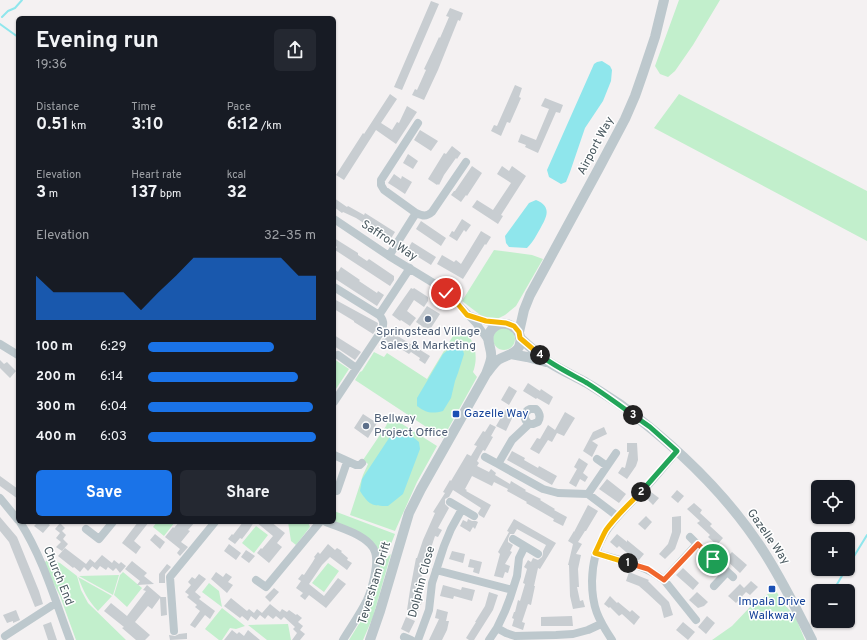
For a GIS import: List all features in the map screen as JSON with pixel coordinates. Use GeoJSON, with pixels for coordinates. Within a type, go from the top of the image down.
{"type":"FeatureCollection","features":[{"type":"Feature","properties":{"kind":"street","name":"Airport Way"},"geometry":{"type":"LineString","coordinates":[[520,335],[524,310],[530,295],[600,168],[635,96],[655,37],[664,0]]}},
{"type":"Feature","properties":{"kind":"street"},"geometry":{"type":"LineString","coordinates":[[418,123],[381,180],[380,185],[384,190],[416,213],[422,216],[427,216],[432,212],[466,162]]}},
{"type":"Feature","properties":{"kind":"street"},"geometry":{"type":"LineString","coordinates":[[389,256],[416,213]]}},
{"type":"Feature","properties":{"kind":"street","name":"Saffron Way"},"geometry":{"type":"LineString","coordinates":[[336,220],[440,288],[476,323],[488,341]]}},
{"type":"Feature","properties":{"kind":"street"},"geometry":{"type":"LineString","coordinates":[[379,315],[410,268]]}},
{"type":"Feature","properties":{"kind":"street"},"geometry":{"type":"LineString","coordinates":[[336,288],[379,315],[384,324],[382,330],[336,399]]}},
{"type":"Feature","properties":{"kind":"street","name":"Airport Way"},"geometry":{"type":"LineString","coordinates":[[504,323],[516,314],[530,295]]}},
{"type":"Feature","properties":{"kind":"street"},"geometry":{"type":"LineString","coordinates":[[467,315],[486,321],[514,326],[520,335],[520,342],[517,349],[509,355],[496,361],[486,374]]}},
{"type":"Feature","properties":{"kind":"street"},"geometry":{"type":"LineString","coordinates":[[486,374],[491,359],[491,351],[488,341],[490,331],[494,327],[504,323]]}},
{"type":"Feature","properties":{"kind":"street","name":"Gazelle Way"},"geometry":{"type":"LineString","coordinates":[[520,335],[531,348],[550,363],[587,383],[650,427],[707,479],[746,526],[764,552],[790,596],[812,640]]}},
{"type":"Feature","properties":{"kind":"street"},"geometry":{"type":"LineString","coordinates":[[488,341],[492,350],[498,354],[509,355]]}},
{"type":"Feature","properties":{"kind":"street"},"geometry":{"type":"LineString","coordinates":[[0,344],[16,354]]}},
{"type":"Feature","properties":{"kind":"street"},"geometry":{"type":"LineString","coordinates":[[338,355],[356,368]]}},
{"type":"Feature","properties":{"kind":"street","name":"Gazelle Way"},"geometry":{"type":"LineString","coordinates":[[509,355],[527,357],[550,363]]}},
{"type":"Feature","properties":{"kind":"street","name":"Teversham Drift"},"geometry":{"type":"LineString","coordinates":[[370,640],[410,513],[421,489],[486,374]]}},
{"type":"Feature","properties":{"kind":"street"},"geometry":{"type":"LineString","coordinates":[[498,464],[512,440],[529,424]]}},
{"type":"Feature","properties":{"kind":"street"},"geometry":{"type":"LineString","coordinates":[[612,640],[601,624],[593,600],[593,564],[595,553],[603,535],[617,516],[649,484],[677,451]]}},
{"type":"Feature","properties":{"kind":"street"},"geometry":{"type":"LineString","coordinates":[[588,494],[616,453]]}},
{"type":"Feature","properties":{"kind":"street"},"geometry":{"type":"LineString","coordinates":[[336,456],[356,465],[360,465],[362,463]]}},
{"type":"Feature","properties":{"kind":"street"},"geometry":{"type":"LineString","coordinates":[[485,457],[543,490],[558,493],[588,494],[617,516]]}},
{"type":"Feature","properties":{"kind":"street"},"geometry":{"type":"LineString","coordinates":[[597,459],[607,466]]}},
{"type":"Feature","properties":{"kind":"street"},"geometry":{"type":"LineString","coordinates":[[337,491],[347,462]]}},
{"type":"Feature","properties":{"kind":"street","name":"Church End"},"geometry":{"type":"LineString","coordinates":[[0,498],[16,518]]}},
{"type":"Feature","properties":{"kind":"street"},"geometry":{"type":"LineString","coordinates":[[450,502],[474,516]]}},
{"type":"Feature","properties":{"kind":"street","name":"Dolphin Close"},"geometry":{"type":"LineString","coordinates":[[418,640],[429,610],[432,583],[444,546],[451,528],[462,509]]}},
{"type":"Feature","properties":{"kind":"street","name":"Church End"},"geometry":{"type":"LineString","coordinates":[[21,524],[42,563],[70,640]]}},
{"type":"Feature","properties":{"kind":"street"},"geometry":{"type":"LineString","coordinates":[[86,529],[99,539],[111,524]]}},
{"type":"Feature","properties":{"kind":"street"},"geometry":{"type":"LineString","coordinates":[[174,631],[170,577],[213,524]]}},
{"type":"Feature","properties":{"kind":"street"},"geometry":{"type":"LineString","coordinates":[[256,580],[266,588],[318,524]]}},
{"type":"Feature","properties":{"kind":"street","name":"Teversham Drift"},"geometry":{"type":"LineString","coordinates":[[331,524],[354,533],[365,540],[375,550],[376,557],[372,585],[367,599],[343,640]]}},
{"type":"Feature","properties":{"kind":"street"},"geometry":{"type":"LineString","coordinates":[[690,537],[730,575],[714,586]]}},
{"type":"Feature","properties":{"kind":"street"},"geometry":{"type":"LineString","coordinates":[[513,539],[538,554]]}},
{"type":"Feature","properties":{"kind":"street"},"geometry":{"type":"LineString","coordinates":[[664,580],[698,544]]}},
{"type":"Feature","properties":{"kind":"street"},"geometry":{"type":"LineString","coordinates":[[489,640],[497,628],[510,598],[519,558],[525,546]]}},
{"type":"Feature","properties":{"kind":"street"},"geometry":{"type":"LineString","coordinates":[[595,553],[648,569],[664,580],[696,620]]}},
{"type":"Feature","properties":{"kind":"street"},"geometry":{"type":"LineString","coordinates":[[436,570],[512,590]]}},
{"type":"Feature","properties":{"kind":"street"},"geometry":{"type":"LineString","coordinates":[[4,636],[56,603]]}},
{"type":"Feature","properties":{"kind":"street"},"geometry":{"type":"LineString","coordinates":[[497,628],[515,636],[556,638],[588,630],[601,624]]}},
{"type":"Feature","properties":{"kind":"green space"},"geometry":{"type":"Polygon","coordinates":[[[679,0],[720,0],[693,45],[675,71],[668,77],[660,74],[655,66],[679,0]]]}},
{"type":"Feature","properties":{"kind":"green space"},"geometry":{"type":"Polygon","coordinates":[[[679,94],[867,191],[867,241],[654,128],[679,94]]]}},
{"type":"Feature","properties":{"kind":"green space"},"geometry":{"type":"Polygon","coordinates":[[[494,250],[532,255],[543,259],[516,306],[505,315],[495,320],[483,317],[462,301],[494,250]]]}},
{"type":"Feature","properties":{"kind":"green space"},"geometry":{"type":"Polygon","coordinates":[[[459,326],[470,338],[474,346],[476,359],[473,372],[477,377],[443,438],[355,380],[374,352],[384,357],[387,353],[427,379],[459,326]]]}},
{"type":"Feature","properties":{"kind":"green space"},"geometry":{"type":"Polygon","coordinates":[[[504,328],[512,331],[515,339],[512,347],[504,350],[496,347],[493,339],[496,331],[504,328]]]}},
{"type":"Feature","properties":{"kind":"green space"},"geometry":{"type":"Polygon","coordinates":[[[336,360],[349,369],[336,389],[336,360]]]}},
{"type":"Feature","properties":{"kind":"green space"},"geometry":{"type":"Polygon","coordinates":[[[388,415],[437,446],[417,482],[395,531],[350,515],[368,464],[363,460],[386,426],[389,419],[388,415]]]}},
{"type":"Feature","properties":{"kind":"green space"},"geometry":{"type":"Polygon","coordinates":[[[336,512],[395,534],[389,549],[379,558],[377,548],[336,523],[336,512]]]}},
{"type":"Feature","properties":{"kind":"green space"},"geometry":{"type":"Polygon","coordinates":[[[155,524],[173,524],[164,536],[153,527],[155,524]]]}},
{"type":"Feature","properties":{"kind":"green space"},"geometry":{"type":"Polygon","coordinates":[[[288,524],[309,524],[310,527],[296,545],[291,541],[288,524]]]}},
{"type":"Feature","properties":{"kind":"green space"},"geometry":{"type":"Polygon","coordinates":[[[256,526],[268,535],[254,553],[242,543],[256,526]]]}},
{"type":"Feature","properties":{"kind":"green space"},"geometry":{"type":"Polygon","coordinates":[[[391,554],[373,617],[363,640],[349,640],[365,614],[373,591],[378,566],[391,554]]]}},
{"type":"Feature","properties":{"kind":"green space"},"geometry":{"type":"Polygon","coordinates":[[[48,560],[60,563],[77,576],[81,590],[88,603],[126,640],[76,640],[60,596],[43,563],[48,560]]]}},
{"type":"Feature","properties":{"kind":"green space"},"geometry":{"type":"Polygon","coordinates":[[[328,563],[339,571],[324,592],[312,583],[328,563]]]}},
{"type":"Feature","properties":{"kind":"green space"},"geometry":{"type":"Polygon","coordinates":[[[123,572],[142,588],[127,607],[114,595],[120,575],[123,572]]]}},
{"type":"Feature","properties":{"kind":"green space"},"geometry":{"type":"Polygon","coordinates":[[[119,575],[113,595],[79,576],[119,575]]]}},
{"type":"Feature","properties":{"kind":"green space"},"geometry":{"type":"Polygon","coordinates":[[[78,577],[112,596],[98,611],[86,595],[78,577]]]}},
{"type":"Feature","properties":{"kind":"green space"},"geometry":{"type":"Polygon","coordinates":[[[209,583],[219,591],[222,607],[202,592],[209,583]]]}},
{"type":"Feature","properties":{"kind":"green space"},"geometry":{"type":"Polygon","coordinates":[[[775,589],[783,603],[795,616],[805,640],[712,640],[732,626],[751,606],[775,589]]]}},
{"type":"Feature","properties":{"kind":"green space"},"geometry":{"type":"Polygon","coordinates":[[[222,608],[245,626],[236,629],[230,628],[222,640],[219,640],[205,629],[222,608]]]}},
{"type":"Feature","properties":{"kind":"green space"},"geometry":{"type":"Polygon","coordinates":[[[288,624],[291,640],[267,640],[248,625],[288,624]]]}},
{"type":"Feature","properties":{"kind":"water"},"geometry":{"type":"Polygon","coordinates":[[[602,61],[610,66],[612,70],[611,81],[603,101],[585,128],[566,182],[561,184],[549,177],[547,170],[594,64],[602,61]]]}},
{"type":"Feature","properties":{"kind":"water"},"geometry":{"type":"Polygon","coordinates":[[[536,200],[545,206],[547,213],[533,241],[527,248],[509,247],[506,243],[505,236],[529,203],[536,200]]]}},
{"type":"Feature","properties":{"kind":"water"},"geometry":{"type":"Polygon","coordinates":[[[454,345],[462,347],[464,354],[451,398],[443,411],[432,413],[423,410],[417,406],[417,398],[443,354],[454,345]]]}},
{"type":"Feature","properties":{"kind":"water"},"geometry":{"type":"Polygon","coordinates":[[[403,429],[419,442],[420,449],[403,494],[388,506],[371,504],[360,491],[362,479],[393,432],[403,429]]]}},
{"type":"Feature","properties":{"kind":"building"},"geometry":{"type":"Polygon","coordinates":[[[431,1],[439,4],[402,90],[394,87],[431,1]]]}},
{"type":"Feature","properties":{"kind":"building"},"geometry":{"type":"Polygon","coordinates":[[[450,8],[463,13],[460,21],[458,20],[424,100],[412,95],[415,89],[417,90],[426,70],[424,69],[439,37],[440,38],[449,17],[446,16],[450,8]]]}},
{"type":"Feature","properties":{"kind":"building"},"geometry":{"type":"Polygon","coordinates":[[[515,85],[522,88],[519,97],[521,98],[510,123],[507,122],[501,136],[491,131],[494,125],[497,126],[515,85]]]}},
{"type":"Feature","properties":{"kind":"building"},"geometry":{"type":"Polygon","coordinates":[[[390,94],[397,99],[381,123],[392,130],[397,122],[399,123],[407,106],[417,112],[396,144],[376,130],[344,180],[336,175],[390,94]]]}},
{"type":"Feature","properties":{"kind":"building"},"geometry":{"type":"Polygon","coordinates":[[[545,98],[563,105],[560,113],[556,112],[538,153],[525,147],[526,145],[518,142],[521,134],[536,140],[549,109],[541,106],[545,98]]]}},
{"type":"Feature","properties":{"kind":"building"},"geometry":{"type":"Polygon","coordinates":[[[420,130],[438,141],[431,151],[414,140],[420,130]]]}},
{"type":"Feature","properties":{"kind":"building"},"geometry":{"type":"Polygon","coordinates":[[[452,146],[461,153],[444,175],[439,185],[437,185],[428,179],[444,153],[446,154],[452,146]]]}},
{"type":"Feature","properties":{"kind":"building"},"geometry":{"type":"Polygon","coordinates":[[[408,154],[418,161],[413,169],[403,163],[408,154]]]}},
{"type":"Feature","properties":{"kind":"building"},"geometry":{"type":"Polygon","coordinates":[[[472,166],[482,173],[467,196],[466,195],[461,202],[451,195],[472,166]]]}},
{"type":"Feature","properties":{"kind":"building"},"geometry":{"type":"Polygon","coordinates":[[[502,166],[509,171],[512,166],[526,176],[501,215],[503,216],[498,224],[472,207],[477,200],[493,210],[511,183],[497,174],[502,166]]]}},
{"type":"Feature","properties":{"kind":"building"},"geometry":{"type":"Polygon","coordinates":[[[394,174],[401,179],[402,176],[412,182],[405,194],[388,183],[394,174]]]}},
{"type":"Feature","properties":{"kind":"building"},"geometry":{"type":"Polygon","coordinates":[[[336,199],[347,207],[348,206],[364,215],[365,213],[395,232],[390,240],[356,218],[343,212],[342,213],[336,208],[336,199]]]}},
{"type":"Feature","properties":{"kind":"building"},"geometry":{"type":"Polygon","coordinates":[[[462,219],[471,225],[466,232],[464,230],[457,241],[449,236],[452,231],[454,232],[462,219]]]}},
{"type":"Feature","properties":{"kind":"building"},"geometry":{"type":"Polygon","coordinates":[[[421,221],[446,238],[441,246],[416,229],[421,221]]]}},
{"type":"Feature","properties":{"kind":"building"},"geometry":{"type":"Polygon","coordinates":[[[481,231],[491,237],[463,279],[437,264],[442,255],[454,262],[456,260],[461,264],[481,231]]]}},
{"type":"Feature","properties":{"kind":"building"},"geometry":{"type":"Polygon","coordinates":[[[336,239],[358,253],[358,255],[367,261],[369,259],[394,276],[394,280],[390,286],[336,251],[336,239]]]}},
{"type":"Feature","properties":{"kind":"building"},"geometry":{"type":"Polygon","coordinates":[[[412,242],[436,257],[431,265],[407,250],[412,242]]]}},
{"type":"Feature","properties":{"kind":"building"},"geometry":{"type":"Polygon","coordinates":[[[341,267],[377,293],[378,291],[384,295],[377,306],[336,279],[336,270],[338,272],[341,267]]]}},
{"type":"Feature","properties":{"kind":"building"},"geometry":{"type":"Polygon","coordinates":[[[411,288],[414,288],[428,297],[428,301],[424,307],[414,300],[407,311],[416,318],[410,326],[392,315],[411,288]]]}},
{"type":"Feature","properties":{"kind":"building"},"geometry":{"type":"Polygon","coordinates":[[[336,300],[378,323],[373,334],[336,310],[336,300]]]}},
{"type":"Feature","properties":{"kind":"building"},"geometry":{"type":"Polygon","coordinates":[[[427,306],[440,314],[429,331],[416,322],[427,306]]]}},
{"type":"Feature","properties":{"kind":"building"},"geometry":{"type":"Polygon","coordinates":[[[388,330],[430,356],[425,364],[419,360],[420,358],[411,352],[409,354],[382,340],[388,330]]]}},
{"type":"Feature","properties":{"kind":"building"},"geometry":{"type":"Polygon","coordinates":[[[336,336],[361,352],[355,360],[336,347],[336,336]]]}},
{"type":"Feature","properties":{"kind":"building"},"geometry":{"type":"Polygon","coordinates":[[[0,360],[4,364],[7,362],[16,371],[10,378],[0,368],[0,360]]]}},
{"type":"Feature","properties":{"kind":"building"},"geometry":{"type":"Polygon","coordinates":[[[528,383],[553,397],[549,405],[523,391],[528,383]]]}},
{"type":"Feature","properties":{"kind":"building"},"geometry":{"type":"Polygon","coordinates":[[[509,386],[517,391],[509,405],[501,400],[509,386]]]}},
{"type":"Feature","properties":{"kind":"building"},"geometry":{"type":"Polygon","coordinates":[[[506,409],[514,414],[506,431],[496,426],[506,409]]]}},
{"type":"Feature","properties":{"kind":"building"},"geometry":{"type":"Polygon","coordinates":[[[565,412],[575,418],[564,436],[557,433],[552,442],[548,440],[539,454],[530,449],[537,438],[540,439],[548,425],[555,430],[565,412]]]}},
{"type":"Feature","properties":{"kind":"building"},"geometry":{"type":"Polygon","coordinates":[[[363,414],[377,423],[368,438],[354,428],[363,414]]]}},
{"type":"Feature","properties":{"kind":"building"},"geometry":{"type":"Polygon","coordinates":[[[490,424],[496,427],[491,436],[493,437],[485,451],[483,450],[480,455],[477,461],[479,463],[477,466],[489,472],[491,469],[496,473],[495,475],[510,484],[511,481],[567,517],[563,526],[526,503],[527,502],[507,491],[508,489],[494,482],[492,486],[472,476],[465,489],[467,490],[466,491],[491,505],[484,518],[478,513],[481,508],[453,490],[449,497],[445,499],[445,504],[449,508],[438,528],[442,530],[438,537],[435,536],[431,548],[429,548],[420,583],[422,583],[420,598],[422,598],[421,605],[419,604],[418,611],[407,610],[416,558],[435,513],[433,512],[445,493],[443,492],[450,480],[451,481],[467,454],[471,456],[477,446],[474,445],[483,431],[485,432],[490,424]]]}},
{"type":"Feature","properties":{"kind":"building"},"geometry":{"type":"Polygon","coordinates":[[[604,427],[607,434],[592,441],[598,445],[592,457],[583,451],[593,432],[604,427]]]}},
{"type":"Feature","properties":{"kind":"building"},"geometry":{"type":"Polygon","coordinates":[[[627,443],[637,443],[638,460],[636,466],[627,479],[618,473],[622,467],[625,468],[629,452],[627,452],[627,443]]]}},
{"type":"Feature","properties":{"kind":"building"},"geometry":{"type":"Polygon","coordinates":[[[512,451],[525,458],[524,460],[538,468],[539,466],[557,476],[552,485],[507,460],[512,451]]]}},
{"type":"Feature","properties":{"kind":"building"},"geometry":{"type":"Polygon","coordinates":[[[579,458],[588,464],[583,473],[588,477],[585,482],[580,479],[576,487],[569,483],[577,469],[574,467],[579,458]]]}},
{"type":"Feature","properties":{"kind":"building"},"geometry":{"type":"Polygon","coordinates":[[[0,476],[16,488],[16,498],[0,486],[0,476]]]}},
{"type":"Feature","properties":{"kind":"building"},"geometry":{"type":"Polygon","coordinates":[[[607,479],[626,494],[619,503],[599,489],[607,479]]]}},
{"type":"Feature","properties":{"kind":"building"},"geometry":{"type":"Polygon","coordinates":[[[677,490],[684,496],[678,503],[671,497],[677,490]]]}},
{"type":"Feature","properties":{"kind":"building"},"geometry":{"type":"Polygon","coordinates":[[[651,492],[659,498],[653,505],[647,497],[651,492]]]}},
{"type":"Feature","properties":{"kind":"building"},"geometry":{"type":"Polygon","coordinates":[[[694,503],[702,510],[700,513],[712,524],[710,526],[723,538],[717,545],[708,537],[710,535],[697,523],[700,521],[687,509],[694,503]]]}},
{"type":"Feature","properties":{"kind":"building"},"geometry":{"type":"Polygon","coordinates":[[[588,505],[598,511],[578,542],[582,544],[576,554],[581,555],[578,569],[579,587],[577,587],[580,601],[583,600],[585,607],[573,609],[570,596],[568,565],[573,544],[568,541],[588,505]]]}},
{"type":"Feature","properties":{"kind":"building"},"geometry":{"type":"Polygon","coordinates":[[[646,516],[652,522],[645,530],[638,524],[646,516]]]}},
{"type":"Feature","properties":{"kind":"building"},"geometry":{"type":"Polygon","coordinates":[[[681,516],[681,532],[675,549],[665,559],[659,554],[668,544],[672,532],[672,517],[681,516]]]}},
{"type":"Feature","properties":{"kind":"building"},"geometry":{"type":"Polygon","coordinates":[[[0,517],[17,537],[43,604],[35,607],[9,542],[0,531],[0,517]]]}},
{"type":"Feature","properties":{"kind":"building"},"geometry":{"type":"Polygon","coordinates":[[[468,519],[478,522],[475,529],[473,527],[470,532],[460,526],[463,520],[467,522],[468,519]]]}},
{"type":"Feature","properties":{"kind":"building"},"geometry":{"type":"Polygon","coordinates":[[[514,519],[556,543],[540,569],[538,568],[531,605],[528,604],[522,622],[525,623],[523,630],[512,626],[514,619],[512,618],[518,600],[520,601],[525,584],[523,583],[527,569],[524,567],[528,560],[531,562],[533,558],[538,560],[542,557],[546,545],[517,529],[514,534],[510,534],[508,539],[508,542],[513,545],[510,551],[512,552],[505,564],[510,566],[508,573],[505,572],[503,578],[494,576],[500,554],[498,552],[514,519]]]}},
{"type":"Feature","properties":{"kind":"building"},"geometry":{"type":"Polygon","coordinates":[[[36,524],[50,525],[43,533],[34,526],[36,524]]]}},
{"type":"Feature","properties":{"kind":"building"},"geometry":{"type":"Polygon","coordinates":[[[59,524],[65,528],[62,531],[66,535],[63,539],[68,544],[62,551],[56,547],[61,542],[56,538],[60,533],[55,529],[59,524]]]}},
{"type":"Feature","properties":{"kind":"building"},"geometry":{"type":"Polygon","coordinates":[[[136,524],[147,524],[134,541],[141,547],[136,554],[122,543],[136,524]]]}},
{"type":"Feature","properties":{"kind":"building"},"geometry":{"type":"Polygon","coordinates":[[[177,524],[193,524],[188,530],[190,531],[181,542],[188,547],[180,556],[177,553],[180,549],[165,537],[173,527],[174,528],[177,524]]]}},
{"type":"Feature","properties":{"kind":"building"},"geometry":{"type":"Polygon","coordinates":[[[241,524],[253,524],[242,539],[240,538],[235,544],[228,539],[232,534],[233,535],[241,524]]]}},
{"type":"Feature","properties":{"kind":"building"},"geometry":{"type":"Polygon","coordinates":[[[258,524],[274,524],[285,533],[277,543],[282,547],[269,563],[257,553],[273,536],[258,524]]]}},
{"type":"Feature","properties":{"kind":"building"},"geometry":{"type":"Polygon","coordinates":[[[155,534],[165,542],[160,549],[150,540],[155,534]]]}},
{"type":"Feature","properties":{"kind":"building"},"geometry":{"type":"Polygon","coordinates":[[[617,534],[644,554],[639,560],[633,558],[619,546],[617,548],[610,542],[617,534]]]}},
{"type":"Feature","properties":{"kind":"building"},"geometry":{"type":"Polygon","coordinates":[[[229,544],[241,553],[236,560],[224,551],[229,544]]]}},
{"type":"Feature","properties":{"kind":"building"},"geometry":{"type":"Polygon","coordinates":[[[328,544],[335,550],[337,548],[342,551],[341,552],[348,558],[347,560],[352,563],[347,570],[330,557],[322,565],[309,584],[324,596],[338,578],[346,584],[326,608],[309,595],[305,600],[300,596],[303,593],[296,588],[301,581],[298,579],[302,574],[304,575],[315,558],[314,557],[318,552],[320,554],[328,544]]]}},
{"type":"Feature","properties":{"kind":"building"},"geometry":{"type":"Polygon","coordinates":[[[65,548],[86,564],[90,559],[95,563],[88,571],[84,567],[80,572],[58,556],[65,548]]]}},
{"type":"Feature","properties":{"kind":"building"},"geometry":{"type":"Polygon","coordinates":[[[246,550],[255,556],[249,563],[241,557],[246,550]]]}},
{"type":"Feature","properties":{"kind":"building"},"geometry":{"type":"Polygon","coordinates":[[[452,551],[465,554],[463,563],[449,559],[452,551]]]}},
{"type":"Feature","properties":{"kind":"building"},"geometry":{"type":"Polygon","coordinates":[[[732,552],[747,565],[740,573],[725,559],[732,552]]]}},
{"type":"Feature","properties":{"kind":"building"},"geometry":{"type":"Polygon","coordinates":[[[102,555],[112,563],[114,560],[119,564],[121,562],[126,566],[120,573],[116,568],[113,571],[108,567],[106,570],[100,566],[97,570],[92,566],[102,555]]]}},
{"type":"Feature","properties":{"kind":"building"},"geometry":{"type":"Polygon","coordinates":[[[470,559],[482,562],[479,574],[473,572],[474,568],[468,567],[470,559]]]}},
{"type":"Feature","properties":{"kind":"building"},"geometry":{"type":"Polygon","coordinates":[[[132,561],[147,573],[144,576],[154,584],[137,585],[140,581],[125,569],[132,561]]]}},
{"type":"Feature","properties":{"kind":"building"},"geometry":{"type":"Polygon","coordinates":[[[167,564],[171,567],[165,574],[165,583],[159,583],[159,574],[167,564]]]}},
{"type":"Feature","properties":{"kind":"building"},"geometry":{"type":"Polygon","coordinates":[[[683,568],[699,583],[693,590],[676,575],[683,568]]]}},
{"type":"Feature","properties":{"kind":"building"},"geometry":{"type":"Polygon","coordinates":[[[216,572],[223,577],[226,573],[232,577],[228,582],[233,585],[227,593],[211,579],[216,572]]]}},
{"type":"Feature","properties":{"kind":"building"},"geometry":{"type":"Polygon","coordinates":[[[629,572],[649,580],[648,581],[669,602],[673,615],[664,618],[661,606],[639,586],[626,581],[629,572]]]}},
{"type":"Feature","properties":{"kind":"building"},"geometry":{"type":"Polygon","coordinates":[[[199,574],[206,579],[195,592],[201,597],[199,599],[215,611],[210,619],[205,615],[195,628],[190,625],[200,611],[195,607],[197,605],[187,597],[189,595],[185,592],[191,585],[188,582],[192,577],[195,579],[199,574]]]}},
{"type":"Feature","properties":{"kind":"building"},"geometry":{"type":"Polygon","coordinates":[[[751,581],[758,587],[750,595],[746,592],[736,603],[728,596],[740,584],[744,588],[751,581]]]}},
{"type":"Feature","properties":{"kind":"building"},"geometry":{"type":"Polygon","coordinates":[[[147,585],[161,597],[166,597],[167,615],[161,616],[160,598],[152,609],[148,606],[135,622],[150,635],[145,640],[136,640],[122,628],[124,627],[104,611],[111,603],[127,616],[146,591],[143,590],[147,585]]]}},
{"type":"Feature","properties":{"kind":"building"},"geometry":{"type":"Polygon","coordinates":[[[443,585],[461,590],[462,587],[475,590],[472,601],[454,596],[453,599],[440,596],[443,585]]]}},
{"type":"Feature","properties":{"kind":"building"},"geometry":{"type":"Polygon","coordinates":[[[274,588],[279,592],[270,602],[265,597],[274,588]]]}},
{"type":"Feature","properties":{"kind":"building"},"geometry":{"type":"Polygon","coordinates":[[[489,592],[498,595],[493,610],[474,640],[469,640],[466,638],[485,606],[489,592]]]}},
{"type":"Feature","properties":{"kind":"building"},"geometry":{"type":"Polygon","coordinates":[[[697,592],[708,602],[704,606],[698,608],[689,600],[697,592]]]}},
{"type":"Feature","properties":{"kind":"building"},"geometry":{"type":"Polygon","coordinates":[[[610,596],[617,603],[618,602],[630,612],[632,610],[640,617],[634,625],[622,614],[619,616],[610,607],[609,608],[604,604],[610,596]]]}},
{"type":"Feature","properties":{"kind":"building"},"geometry":{"type":"Polygon","coordinates":[[[231,598],[247,611],[249,609],[254,613],[257,609],[262,613],[270,604],[280,612],[282,609],[287,612],[289,610],[302,618],[298,622],[303,626],[300,630],[305,634],[300,640],[292,640],[297,633],[293,629],[295,627],[284,617],[281,620],[276,616],[273,619],[268,615],[265,619],[260,615],[256,620],[251,616],[248,621],[242,616],[240,618],[224,606],[231,598]]]}},
{"type":"Feature","properties":{"kind":"building"},"geometry":{"type":"Polygon","coordinates":[[[437,609],[448,612],[446,621],[449,621],[447,630],[442,640],[429,640],[439,619],[435,618],[437,609]]]}},
{"type":"Feature","properties":{"kind":"building"},"geometry":{"type":"Polygon","coordinates":[[[16,610],[20,620],[13,623],[13,621],[7,623],[3,615],[16,610]]]}},
{"type":"Feature","properties":{"kind":"building"},"geometry":{"type":"Polygon","coordinates":[[[572,616],[573,626],[541,626],[541,617],[572,616]]]}},
{"type":"Feature","properties":{"kind":"building"},"geometry":{"type":"Polygon","coordinates":[[[707,616],[715,623],[706,634],[698,627],[707,616]]]}},
{"type":"Feature","properties":{"kind":"building"},"geometry":{"type":"Polygon","coordinates":[[[406,617],[415,621],[409,633],[401,629],[406,617]]]}},
{"type":"Feature","properties":{"kind":"building"},"geometry":{"type":"Polygon","coordinates":[[[51,622],[57,640],[48,640],[43,625],[51,622]]]}},
{"type":"Feature","properties":{"kind":"building"},"geometry":{"type":"Polygon","coordinates":[[[683,622],[695,632],[688,640],[676,630],[683,622]]]}},
{"type":"Feature","properties":{"kind":"building"},"geometry":{"type":"Polygon","coordinates":[[[232,630],[237,634],[239,632],[244,636],[248,630],[260,640],[224,640],[232,630]]]}},
{"type":"Feature","properties":{"kind":"building"},"geometry":{"type":"Polygon","coordinates":[[[187,633],[187,639],[170,640],[169,635],[175,636],[187,633]]]}},
{"type":"Feature","properties":{"kind":"waterway"},"geometry":{"type":"LineString","coordinates":[[2,17],[8,11],[15,8],[22,0]]}},
{"type":"Feature","properties":{"kind":"waterway"},"geometry":{"type":"LineString","coordinates":[[0,24],[16,36]]}},
{"type":"Feature","properties":{"kind":"waterway"},"geometry":{"type":"LineString","coordinates":[[855,555],[867,535]]}},
{"type":"Feature","properties":{"kind":"waterway"},"geometry":{"type":"LineString","coordinates":[[837,584],[842,576]]}},
{"type":"Feature","properties":{"kind":"place","name":"Springstead Village Sales & Marketing"},"geometry":{"type":"Point","coordinates":[428,319]}},
{"type":"Feature","properties":{"kind":"place","name":"Gazelle Way"},"geometry":{"type":"Point","coordinates":[456,414]}},
{"type":"Feature","properties":{"kind":"place","name":"Bellway Project Office"},"geometry":{"type":"Point","coordinates":[366,426]}},
{"type":"Feature","properties":{"kind":"place","name":"Impala Drive Walkway"},"geometry":{"type":"Point","coordinates":[772,589]}},
{"type":"Feature","properties":{"kind":"route"},"geometry":{"type":"LineString","coordinates":[[446,293],[467,315],[486,321],[502,324],[506,323],[514,326],[519,332],[520,338],[550,363],[587,383],[619,404],[650,427],[677,451],[649,484],[607,528],[595,553],[648,569],[664,580],[698,544],[713,559]]}}]}
